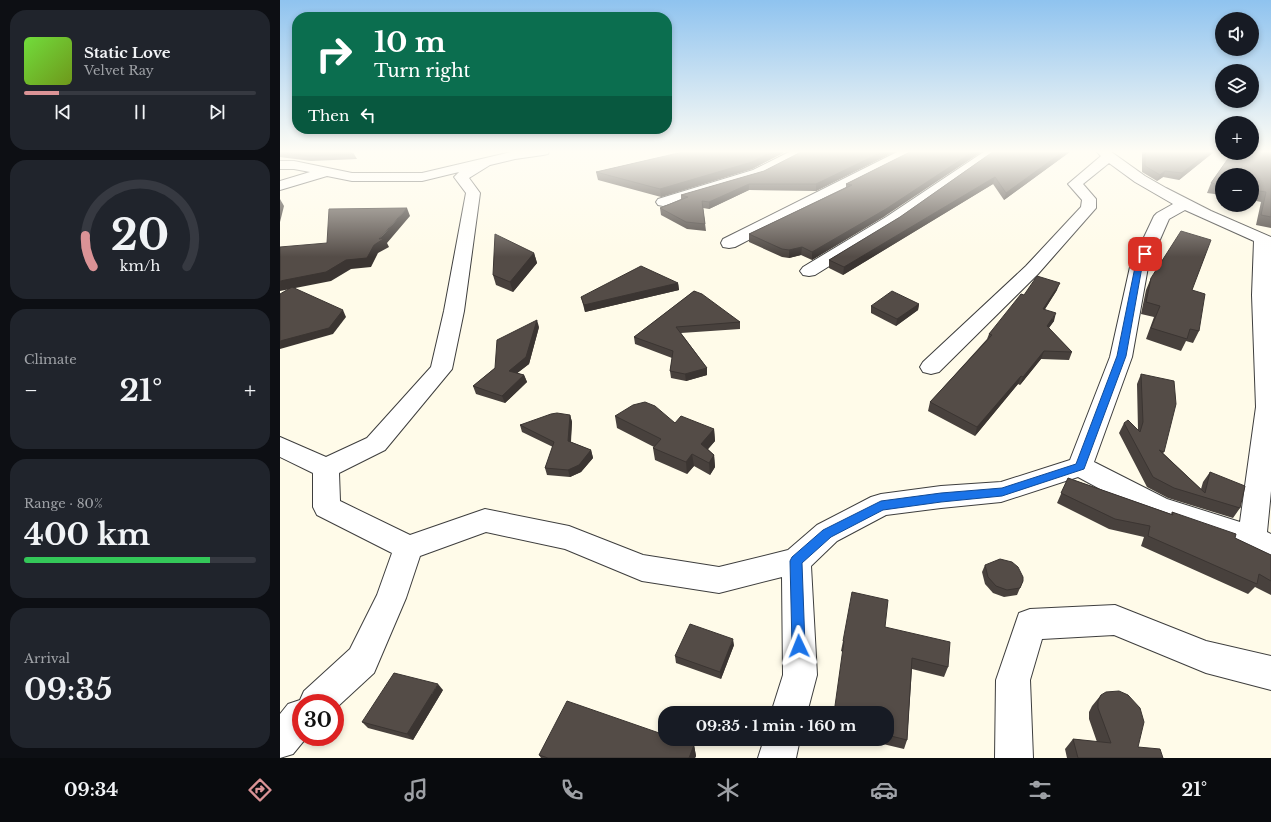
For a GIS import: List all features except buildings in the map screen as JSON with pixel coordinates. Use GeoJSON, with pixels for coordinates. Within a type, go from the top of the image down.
{"type":"FeatureCollection","features":[{"type":"Feature","properties":{"kind":"street"},"geometry":{"type":"LineString","coordinates":[[326,468],[376,444],[441,369],[454,311],[473,192],[468,186]]}},
{"type":"Feature","properties":{"kind":"street"},"geometry":{"type":"LineString","coordinates":[[664,202],[715,186]]}},
{"type":"Feature","properties":{"kind":"street"},"geometry":{"type":"LineString","coordinates":[[729,243],[840,186]]}},
{"type":"Feature","properties":{"kind":"street"},"geometry":{"type":"LineString","coordinates":[[810,271],[892,220],[941,186]]}},
{"type":"Feature","properties":{"kind":"street"},"geometry":{"type":"LineString","coordinates":[[931,366],[1032,270],[1088,208],[1089,199],[1077,186]]}},
{"type":"Feature","properties":{"kind":"street"},"geometry":{"type":"LineString","coordinates":[[326,468],[327,507],[408,548],[485,520],[569,538],[642,568],[719,580],[796,561],[827,533],[881,505],[941,497],[1002,492],[1080,466],[1158,507],[1261,543],[1268,407],[1260,295],[1266,241],[1185,204],[1155,186]]}},
{"type":"Feature","properties":{"kind":"street"},"geometry":{"type":"LineString","coordinates":[[1080,466],[1121,356],[1139,267],[1162,216],[1185,204]]}},
{"type":"Feature","properties":{"kind":"street"},"geometry":{"type":"LineString","coordinates":[[280,446],[326,468]]}},
{"type":"Feature","properties":{"kind":"street"},"geometry":{"type":"LineString","coordinates":[[326,694],[362,661],[391,598],[408,548]]}},
{"type":"Feature","properties":{"kind":"street"},"geometry":{"type":"LineString","coordinates":[[791,706],[800,675],[796,561]]}},
{"type":"Feature","properties":{"kind":"street"},"geometry":{"type":"LineString","coordinates":[[1014,758],[1013,680],[1030,624],[1115,620],[1206,657],[1271,673]]}},
{"type":"Feature","properties":{"kind":"street"},"geometry":{"type":"LineString","coordinates":[[280,741],[292,727]]}},
{"type":"Feature","properties":{"kind":"street"},"geometry":{"type":"LineString","coordinates":[[777,758],[780,746]]}},
{"type":"Feature","properties":{"kind":"route"},"geometry":{"type":"LineString","coordinates":[[799,646],[796,561],[827,533],[881,505],[941,497],[1002,492],[1080,466],[1121,356],[1139,267],[1145,254]]}}]}
